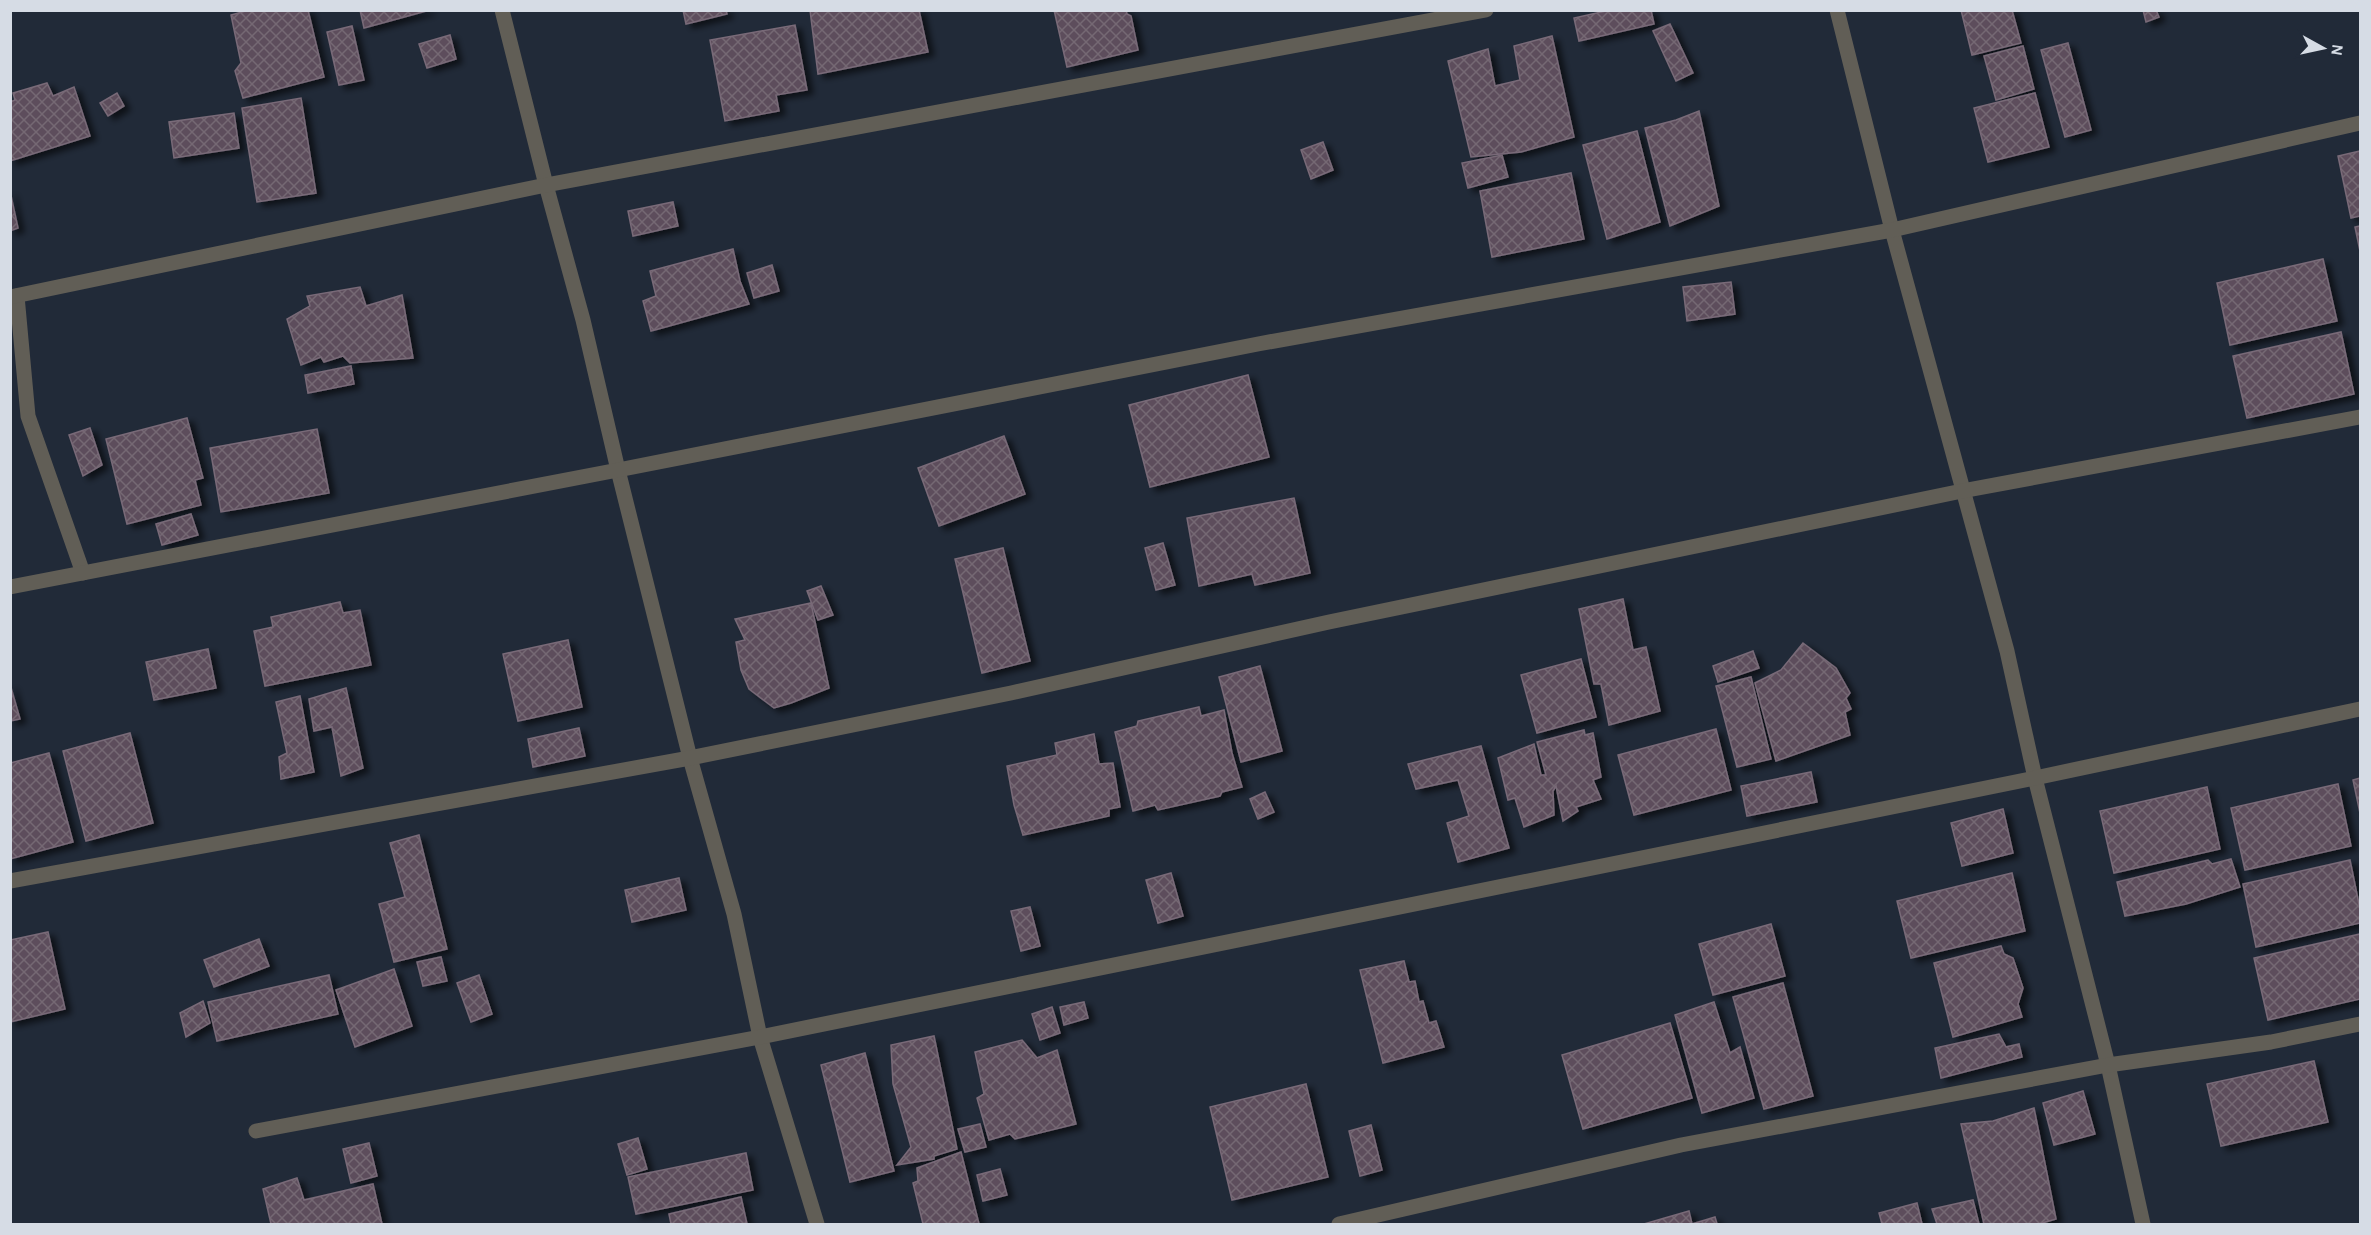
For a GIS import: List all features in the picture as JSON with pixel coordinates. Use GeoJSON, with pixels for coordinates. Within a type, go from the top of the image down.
{"type":"FeatureCollection","features":[{"type":"Feature","properties":{"kind":"street"},"geometry":{"type":"LineString","coordinates":[[502,10],[546,185],[584,320],[618,470],[690,758],[734,914],[760,1037],[817,1224]]}},
{"type":"Feature","properties":{"kind":"street"},"geometry":{"type":"LineString","coordinates":[[83,573],[28,416],[14,297],[546,185],[1486,10]]}},
{"type":"Feature","properties":{"kind":"street"},"geometry":{"type":"LineString","coordinates":[[1837,10],[1892,230],[2007,651],[2035,778],[2108,1065],[2143,1224]]}},
{"type":"Feature","properties":{"kind":"street"},"geometry":{"type":"LineString","coordinates":[[10,586],[618,470],[1258,344],[1892,230],[2361,123]]}},
{"type":"Feature","properties":{"kind":"street"},"geometry":{"type":"LineString","coordinates":[[10,881],[690,758],[1011,693],[1341,619],[1962,491],[2361,417]]}},
{"type":"Feature","properties":{"kind":"street"},"geometry":{"type":"LineString","coordinates":[[256,1131],[760,1037],[2035,778],[2361,709]]}},
{"type":"Feature","properties":{"kind":"street"},"geometry":{"type":"LineString","coordinates":[[1339,1224],[1681,1145],[2108,1065],[2271,1042],[2361,1024]]}},
{"type":"Feature","properties":{"kind":"building"},"geometry":{"type":"Polygon","coordinates":[[[249,10],[308,10],[324,77],[243,98],[235,71],[241,63],[231,15],[249,10]]]}},
{"type":"Feature","properties":{"kind":"building"},"geometry":{"type":"Polygon","coordinates":[[[360,10],[430,10],[364,28],[360,10]]]}},
{"type":"Feature","properties":{"kind":"building"},"geometry":{"type":"Polygon","coordinates":[[[683,10],[726,10],[727,14],[686,24],[683,10]]]}},
{"type":"Feature","properties":{"kind":"building"},"geometry":{"type":"Polygon","coordinates":[[[810,10],[919,10],[928,52],[818,74],[810,10]]]}},
{"type":"Feature","properties":{"kind":"building"},"geometry":{"type":"Polygon","coordinates":[[[1054,10],[1126,10],[1131,16],[1138,50],[1067,67],[1054,10]]]}},
{"type":"Feature","properties":{"kind":"building"},"geometry":{"type":"Polygon","coordinates":[[[1610,10],[1651,10],[1654,24],[1579,41],[1574,18],[1610,10]]]}},
{"type":"Feature","properties":{"kind":"building"},"geometry":{"type":"Polygon","coordinates":[[[1961,10],[2012,10],[2021,43],[1972,55],[1961,10]]]}},
{"type":"Feature","properties":{"kind":"building"},"geometry":{"type":"Polygon","coordinates":[[[2143,10],[2156,10],[2159,17],[2146,22],[2143,10]]]}},
{"type":"Feature","properties":{"kind":"building"},"geometry":{"type":"Polygon","coordinates":[[[1670,24],[1693,73],[1676,81],[1653,31],[1670,24]]]}},
{"type":"Feature","properties":{"kind":"building"},"geometry":{"type":"Polygon","coordinates":[[[795,25],[807,90],[776,95],[779,111],[725,121],[710,40],[795,25]]]}},
{"type":"Feature","properties":{"kind":"building"},"geometry":{"type":"Polygon","coordinates":[[[352,26],[364,80],[339,85],[327,32],[352,26]]]}},
{"type":"Feature","properties":{"kind":"building"},"geometry":{"type":"Polygon","coordinates":[[[450,35],[456,59],[427,68],[419,44],[450,35]]]}},
{"type":"Feature","properties":{"kind":"building"},"geometry":{"type":"Polygon","coordinates":[[[1552,36],[1574,137],[1521,152],[1471,157],[1448,61],[1488,49],[1495,86],[1520,80],[1514,46],[1552,36]]]}},
{"type":"Feature","properties":{"kind":"building"},"geometry":{"type":"Polygon","coordinates":[[[2068,43],[2091,130],[2065,137],[2041,50],[2068,43]]]}},
{"type":"Feature","properties":{"kind":"building"},"geometry":{"type":"Polygon","coordinates":[[[2023,46],[2034,89],[1996,100],[1984,56],[2023,46]]]}},
{"type":"Feature","properties":{"kind":"building"},"geometry":{"type":"Polygon","coordinates":[[[47,83],[53,96],[74,87],[90,136],[10,161],[10,102],[15,100],[13,93],[47,83]]]}},
{"type":"Feature","properties":{"kind":"building"},"geometry":{"type":"Polygon","coordinates":[[[117,93],[124,106],[108,116],[100,103],[117,93]]]}},
{"type":"Feature","properties":{"kind":"building"},"geometry":{"type":"Polygon","coordinates":[[[2035,93],[2049,147],[1988,162],[1974,108],[2035,93]]]}},
{"type":"Feature","properties":{"kind":"building"},"geometry":{"type":"Polygon","coordinates":[[[301,98],[316,193],[257,202],[242,108],[301,98]]]}},
{"type":"Feature","properties":{"kind":"building"},"geometry":{"type":"Polygon","coordinates":[[[1699,111],[1719,206],[1670,226],[1645,128],[1699,111]]]}},
{"type":"Feature","properties":{"kind":"building"},"geometry":{"type":"Polygon","coordinates":[[[234,113],[239,148],[174,158],[169,122],[234,113]]]}},
{"type":"Feature","properties":{"kind":"building"},"geometry":{"type":"Polygon","coordinates":[[[1637,131],[1660,222],[1607,239],[1583,145],[1637,131]]]}},
{"type":"Feature","properties":{"kind":"building"},"geometry":{"type":"Polygon","coordinates":[[[1323,142],[1333,170],[1311,179],[1301,150],[1323,142]]]}},
{"type":"Feature","properties":{"kind":"building"},"geometry":{"type":"Polygon","coordinates":[[[2360,151],[2360,216],[2351,218],[2338,156],[2360,151]]]}},
{"type":"Feature","properties":{"kind":"building"},"geometry":{"type":"Polygon","coordinates":[[[1502,155],[1508,177],[1468,188],[1462,163],[1502,155]]]}},
{"type":"Feature","properties":{"kind":"building"},"geometry":{"type":"Polygon","coordinates":[[[1571,173],[1584,239],[1492,257],[1480,191],[1571,173]]]}},
{"type":"Feature","properties":{"kind":"building"},"geometry":{"type":"Polygon","coordinates":[[[10,191],[18,228],[10,231],[10,191]]]}},
{"type":"Feature","properties":{"kind":"building"},"geometry":{"type":"Polygon","coordinates":[[[673,202],[678,226],[633,236],[628,211],[673,202]]]}},
{"type":"Feature","properties":{"kind":"building"},"geometry":{"type":"Polygon","coordinates":[[[2360,226],[2360,251],[2355,227],[2360,226]]]}},
{"type":"Feature","properties":{"kind":"building"},"geometry":{"type":"Polygon","coordinates":[[[733,249],[740,281],[749,304],[651,331],[643,301],[656,296],[650,271],[733,249]]]}},
{"type":"Feature","properties":{"kind":"building"},"geometry":{"type":"Polygon","coordinates":[[[2323,259],[2337,321],[2230,345],[2217,283],[2323,259]]]}},
{"type":"Feature","properties":{"kind":"building"},"geometry":{"type":"Polygon","coordinates":[[[772,265],[779,291],[754,298],[747,273],[772,265]]]}},
{"type":"Feature","properties":{"kind":"building"},"geometry":{"type":"Polygon","coordinates":[[[1731,282],[1735,314],[1687,321],[1683,287],[1731,282]]]}},
{"type":"Feature","properties":{"kind":"building"},"geometry":{"type":"Polygon","coordinates":[[[360,287],[366,306],[402,295],[413,358],[350,363],[343,356],[324,362],[321,357],[301,365],[287,319],[310,306],[307,296],[360,287]]]}},
{"type":"Feature","properties":{"kind":"building"},"geometry":{"type":"Polygon","coordinates":[[[2341,332],[2354,394],[2247,418],[2233,356],[2341,332]]]}},
{"type":"Feature","properties":{"kind":"building"},"geometry":{"type":"Polygon","coordinates":[[[351,366],[354,384],[308,393],[305,375],[351,366]]]}},
{"type":"Feature","properties":{"kind":"building"},"geometry":{"type":"Polygon","coordinates":[[[1248,375],[1269,457],[1150,487],[1129,405],[1248,375]]]}},
{"type":"Feature","properties":{"kind":"building"},"geometry":{"type":"Polygon","coordinates":[[[187,418],[203,478],[195,480],[201,505],[127,524],[106,439],[187,418]]]}},
{"type":"Feature","properties":{"kind":"building"},"geometry":{"type":"Polygon","coordinates":[[[90,428],[102,465],[83,476],[69,435],[90,428]]]}},
{"type":"Feature","properties":{"kind":"building"},"geometry":{"type":"Polygon","coordinates":[[[317,429],[329,493],[221,512],[210,448],[317,429]]]}},
{"type":"Feature","properties":{"kind":"building"},"geometry":{"type":"Polygon","coordinates":[[[1004,436],[1025,494],[939,526],[918,468],[1004,436]]]}},
{"type":"Feature","properties":{"kind":"building"},"geometry":{"type":"Polygon","coordinates":[[[1294,498],[1310,573],[1255,585],[1252,574],[1199,586],[1187,518],[1294,498]]]}},
{"type":"Feature","properties":{"kind":"building"},"geometry":{"type":"Polygon","coordinates":[[[191,514],[198,535],[162,545],[156,524],[191,514]]]}},
{"type":"Feature","properties":{"kind":"building"},"geometry":{"type":"Polygon","coordinates":[[[1163,543],[1175,585],[1156,590],[1145,548],[1163,543]]]}},
{"type":"Feature","properties":{"kind":"building"},"geometry":{"type":"Polygon","coordinates":[[[1003,548],[1030,661],[982,673],[955,559],[1003,548]]]}},
{"type":"Feature","properties":{"kind":"building"},"geometry":{"type":"Polygon","coordinates":[[[821,586],[833,615],[818,620],[807,591],[821,586]]]}},
{"type":"Feature","properties":{"kind":"building"},"geometry":{"type":"Polygon","coordinates":[[[1623,599],[1633,650],[1646,647],[1660,711],[1609,725],[1601,684],[1594,684],[1579,609],[1623,599]]]}},
{"type":"Feature","properties":{"kind":"building"},"geometry":{"type":"Polygon","coordinates":[[[340,602],[343,613],[360,610],[371,665],[265,686],[254,631],[273,627],[271,617],[340,602]]]}},
{"type":"Feature","properties":{"kind":"building"},"geometry":{"type":"Polygon","coordinates":[[[811,603],[829,688],[774,708],[749,689],[741,670],[736,642],[745,640],[735,619],[811,603]]]}},
{"type":"Feature","properties":{"kind":"building"},"geometry":{"type":"Polygon","coordinates":[[[568,640],[582,707],[518,721],[503,654],[568,640]]]}},
{"type":"Feature","properties":{"kind":"building"},"geometry":{"type":"Polygon","coordinates":[[[1803,643],[1836,668],[1850,693],[1846,698],[1851,709],[1845,712],[1850,735],[1776,761],[1755,683],[1781,670],[1803,643]]]}},
{"type":"Feature","properties":{"kind":"building"},"geometry":{"type":"Polygon","coordinates":[[[208,649],[216,688],[154,700],[146,662],[208,649]]]}},
{"type":"Feature","properties":{"kind":"building"},"geometry":{"type":"Polygon","coordinates":[[[1753,651],[1759,668],[1718,682],[1713,666],[1753,651]]]}},
{"type":"Feature","properties":{"kind":"building"},"geometry":{"type":"Polygon","coordinates":[[[1581,659],[1596,717],[1537,733],[1521,675],[1581,659]]]}},
{"type":"Feature","properties":{"kind":"building"},"geometry":{"type":"Polygon","coordinates":[[[1260,666],[1282,751],[1241,762],[1219,677],[1260,666]]]}},
{"type":"Feature","properties":{"kind":"building"},"geometry":{"type":"Polygon","coordinates":[[[1751,677],[1771,759],[1737,767],[1716,686],[1751,677]]]}},
{"type":"Feature","properties":{"kind":"building"},"geometry":{"type":"Polygon","coordinates":[[[10,684],[20,719],[10,721],[10,684]]]}},
{"type":"Feature","properties":{"kind":"building"},"geometry":{"type":"Polygon","coordinates":[[[346,688],[363,768],[341,776],[332,727],[314,731],[309,699],[346,688]]]}},
{"type":"Feature","properties":{"kind":"building"},"geometry":{"type":"Polygon","coordinates":[[[300,696],[314,772],[281,779],[279,757],[287,753],[276,702],[300,696]]]}},
{"type":"Feature","properties":{"kind":"building"},"geometry":{"type":"Polygon","coordinates":[[[1199,707],[1201,716],[1224,710],[1232,753],[1242,787],[1222,792],[1220,796],[1158,810],[1155,805],[1133,811],[1115,732],[1137,726],[1138,721],[1199,707]]]}},
{"type":"Feature","properties":{"kind":"building"},"geometry":{"type":"Polygon","coordinates":[[[579,728],[585,756],[533,767],[528,739],[579,728]]]}},
{"type":"Feature","properties":{"kind":"building"},"geometry":{"type":"Polygon","coordinates":[[[1716,729],[1731,790],[1634,815],[1618,755],[1716,729]]]}},
{"type":"Feature","properties":{"kind":"building"},"geometry":{"type":"Polygon","coordinates":[[[1584,730],[1585,735],[1593,733],[1601,777],[1593,780],[1601,799],[1576,807],[1578,811],[1563,821],[1556,786],[1553,791],[1554,815],[1524,827],[1515,798],[1508,800],[1498,758],[1534,744],[1541,775],[1546,775],[1537,742],[1584,730]]]}},
{"type":"Feature","properties":{"kind":"building"},"geometry":{"type":"Polygon","coordinates":[[[130,733],[153,823],[86,841],[63,751],[130,733]]]}},
{"type":"Feature","properties":{"kind":"building"},"geometry":{"type":"Polygon","coordinates":[[[1094,734],[1099,764],[1113,763],[1120,807],[1109,809],[1109,816],[1023,835],[1014,805],[1007,766],[1057,755],[1055,743],[1094,734]]]}},
{"type":"Feature","properties":{"kind":"building"},"geometry":{"type":"Polygon","coordinates":[[[1481,746],[1509,848],[1458,862],[1447,823],[1469,816],[1458,780],[1416,789],[1408,764],[1481,746]]]}},
{"type":"Feature","properties":{"kind":"building"},"geometry":{"type":"Polygon","coordinates":[[[49,753],[73,842],[10,859],[10,763],[49,753]]]}},
{"type":"Feature","properties":{"kind":"building"},"geometry":{"type":"Polygon","coordinates":[[[1811,772],[1817,802],[1747,816],[1741,786],[1811,772]]]}},
{"type":"Feature","properties":{"kind":"building"},"geometry":{"type":"Polygon","coordinates":[[[2360,778],[2360,813],[2353,780],[2360,778]]]}},
{"type":"Feature","properties":{"kind":"building"},"geometry":{"type":"Polygon","coordinates":[[[2338,784],[2351,846],[2245,870],[2231,808],[2338,784]]]}},
{"type":"Feature","properties":{"kind":"building"},"geometry":{"type":"Polygon","coordinates":[[[2207,787],[2220,849],[2114,873],[2100,811],[2207,787]]]}},
{"type":"Feature","properties":{"kind":"building"},"geometry":{"type":"Polygon","coordinates":[[[1265,792],[1274,812],[1258,819],[1250,799],[1265,792]]]}},
{"type":"Feature","properties":{"kind":"building"},"geometry":{"type":"Polygon","coordinates":[[[2003,809],[2013,853],[1962,866],[1951,823],[2003,809]]]}},
{"type":"Feature","properties":{"kind":"building"},"geometry":{"type":"Polygon","coordinates":[[[419,835],[447,949],[394,962],[379,904],[405,897],[390,843],[419,835]]]}},
{"type":"Feature","properties":{"kind":"building"},"geometry":{"type":"Polygon","coordinates":[[[2231,859],[2240,887],[2186,904],[2125,916],[2117,882],[2208,860],[2212,864],[2231,859]]]}},
{"type":"Feature","properties":{"kind":"building"},"geometry":{"type":"Polygon","coordinates":[[[2350,860],[2360,909],[2360,923],[2256,947],[2243,884],[2350,860]]]}},
{"type":"Feature","properties":{"kind":"building"},"geometry":{"type":"Polygon","coordinates":[[[1171,873],[1183,916],[1158,923],[1146,880],[1171,873]]]}},
{"type":"Feature","properties":{"kind":"building"},"geometry":{"type":"Polygon","coordinates":[[[2012,873],[2025,931],[1911,958],[1897,901],[2012,873]]]}},
{"type":"Feature","properties":{"kind":"building"},"geometry":{"type":"Polygon","coordinates":[[[679,878],[686,910],[632,922],[625,890],[679,878]]]}},
{"type":"Feature","properties":{"kind":"building"},"geometry":{"type":"Polygon","coordinates":[[[1030,907],[1040,946],[1021,951],[1011,911],[1030,907]]]}},
{"type":"Feature","properties":{"kind":"building"},"geometry":{"type":"Polygon","coordinates":[[[1771,924],[1785,976],[1713,995],[1699,944],[1771,924]]]}},
{"type":"Feature","properties":{"kind":"building"},"geometry":{"type":"Polygon","coordinates":[[[48,932],[65,1009],[10,1022],[10,940],[48,932]]]}},
{"type":"Feature","properties":{"kind":"building"},"geometry":{"type":"Polygon","coordinates":[[[2360,934],[2360,999],[2268,1020],[2254,958],[2360,934]]]}},
{"type":"Feature","properties":{"kind":"building"},"geometry":{"type":"Polygon","coordinates":[[[259,939],[269,966],[214,987],[204,960],[259,939]]]}},
{"type":"Feature","properties":{"kind":"building"},"geometry":{"type":"Polygon","coordinates":[[[2001,946],[2004,954],[2013,958],[2023,988],[2018,1004],[2022,1017],[1953,1037],[1934,963],[2001,946]]]}},
{"type":"Feature","properties":{"kind":"building"},"geometry":{"type":"Polygon","coordinates":[[[441,957],[447,981],[423,986],[417,962],[441,957]]]}},
{"type":"Feature","properties":{"kind":"building"},"geometry":{"type":"Polygon","coordinates":[[[1404,961],[1409,982],[1415,981],[1419,1002],[1423,1001],[1429,1023],[1436,1021],[1444,1047],[1383,1063],[1360,970],[1404,961]]]}},
{"type":"Feature","properties":{"kind":"building"},"geometry":{"type":"Polygon","coordinates":[[[394,969],[412,1026],[355,1047],[336,990],[394,969]]]}},
{"type":"Feature","properties":{"kind":"building"},"geometry":{"type":"Polygon","coordinates":[[[329,975],[338,1014],[217,1041],[208,1002],[329,975]]]}},
{"type":"Feature","properties":{"kind":"building"},"geometry":{"type":"Polygon","coordinates":[[[479,975],[492,1014],[471,1022],[457,983],[479,975]]]}},
{"type":"Feature","properties":{"kind":"building"},"geometry":{"type":"Polygon","coordinates":[[[1783,983],[1813,1096],[1764,1109],[1733,997],[1783,983]]]}},
{"type":"Feature","properties":{"kind":"building"},"geometry":{"type":"Polygon","coordinates":[[[203,1001],[210,1023],[186,1037],[180,1013],[203,1001]]]}},
{"type":"Feature","properties":{"kind":"building"},"geometry":{"type":"Polygon","coordinates":[[[1084,1002],[1088,1018],[1064,1025],[1060,1007],[1084,1002]]]}},
{"type":"Feature","properties":{"kind":"building"},"geometry":{"type":"Polygon","coordinates":[[[1714,1002],[1730,1053],[1740,1047],[1754,1098],[1702,1113],[1675,1015],[1714,1002]]]}},
{"type":"Feature","properties":{"kind":"building"},"geometry":{"type":"Polygon","coordinates":[[[1052,1007],[1060,1033],[1040,1040],[1032,1014],[1052,1007]]]}},
{"type":"Feature","properties":{"kind":"building"},"geometry":{"type":"Polygon","coordinates":[[[1670,1023],[1692,1098],[1583,1129],[1562,1055],[1670,1023]]]}},
{"type":"Feature","properties":{"kind":"building"},"geometry":{"type":"Polygon","coordinates":[[[1999,1034],[2006,1047],[2019,1044],[2022,1057],[1941,1078],[1935,1048],[1999,1034]]]}},
{"type":"Feature","properties":{"kind":"building"},"geometry":{"type":"Polygon","coordinates":[[[934,1036],[957,1149],[934,1156],[934,1159],[897,1165],[911,1147],[893,1084],[891,1045],[934,1036]]]}},
{"type":"Feature","properties":{"kind":"building"},"geometry":{"type":"Polygon","coordinates":[[[1022,1040],[1037,1058],[1057,1050],[1076,1124],[1015,1139],[1010,1134],[989,1140],[977,1098],[984,1094],[975,1052],[1022,1040]]]}},
{"type":"Feature","properties":{"kind":"building"},"geometry":{"type":"Polygon","coordinates":[[[865,1053],[894,1171],[850,1182],[821,1065],[865,1053]]]}},
{"type":"Feature","properties":{"kind":"building"},"geometry":{"type":"Polygon","coordinates":[[[2314,1061],[2328,1122],[2221,1146],[2207,1084],[2314,1061]]]}},
{"type":"Feature","properties":{"kind":"building"},"geometry":{"type":"Polygon","coordinates":[[[1306,1084],[1328,1177],[1232,1200],[1210,1107],[1306,1084]]]}},
{"type":"Feature","properties":{"kind":"building"},"geometry":{"type":"Polygon","coordinates":[[[2083,1091],[2095,1134],[2054,1145],[2043,1103],[2083,1091]]]}},
{"type":"Feature","properties":{"kind":"building"},"geometry":{"type":"Polygon","coordinates":[[[2034,1108],[2056,1219],[2039,1224],[1984,1224],[1961,1124],[1993,1121],[2034,1108]]]}},
{"type":"Feature","properties":{"kind":"building"},"geometry":{"type":"Polygon","coordinates":[[[980,1124],[986,1147],[965,1152],[958,1129],[980,1124]]]}},
{"type":"Feature","properties":{"kind":"building"},"geometry":{"type":"Polygon","coordinates":[[[1371,1125],[1382,1170],[1360,1176],[1349,1131],[1371,1125]]]}},
{"type":"Feature","properties":{"kind":"building"},"geometry":{"type":"Polygon","coordinates":[[[638,1138],[647,1169],[627,1175],[618,1144],[638,1138]]]}},
{"type":"Feature","properties":{"kind":"building"},"geometry":{"type":"Polygon","coordinates":[[[369,1143],[377,1176],[351,1183],[343,1149],[369,1143]]]}},
{"type":"Feature","properties":{"kind":"building"},"geometry":{"type":"Polygon","coordinates":[[[961,1152],[979,1224],[923,1224],[913,1183],[918,1181],[917,1168],[961,1152]]]}},
{"type":"Feature","properties":{"kind":"building"},"geometry":{"type":"Polygon","coordinates":[[[746,1153],[753,1190],[636,1214],[628,1177],[746,1153]]]}},
{"type":"Feature","properties":{"kind":"building"},"geometry":{"type":"Polygon","coordinates":[[[1000,1169],[1007,1195],[983,1201],[977,1175],[1000,1169]]]}},
{"type":"Feature","properties":{"kind":"building"},"geometry":{"type":"Polygon","coordinates":[[[297,1178],[304,1200],[373,1184],[382,1224],[271,1224],[263,1189],[297,1178]]]}},
{"type":"Feature","properties":{"kind":"building"},"geometry":{"type":"Polygon","coordinates":[[[741,1197],[747,1224],[671,1224],[669,1214],[741,1197]]]}},
{"type":"Feature","properties":{"kind":"building"},"geometry":{"type":"Polygon","coordinates":[[[1973,1200],[1979,1224],[1937,1224],[1932,1209],[1973,1200]]]}},
{"type":"Feature","properties":{"kind":"building"},"geometry":{"type":"Polygon","coordinates":[[[1917,1203],[1922,1224],[1882,1224],[1879,1213],[1917,1203]]]}},
{"type":"Feature","properties":{"kind":"building"},"geometry":{"type":"Polygon","coordinates":[[[1689,1211],[1692,1224],[1644,1224],[1689,1211]]]}},
{"type":"Feature","properties":{"kind":"building"},"geometry":{"type":"Polygon","coordinates":[[[1715,1217],[1717,1224],[1692,1224],[1715,1217]]]}}]}
